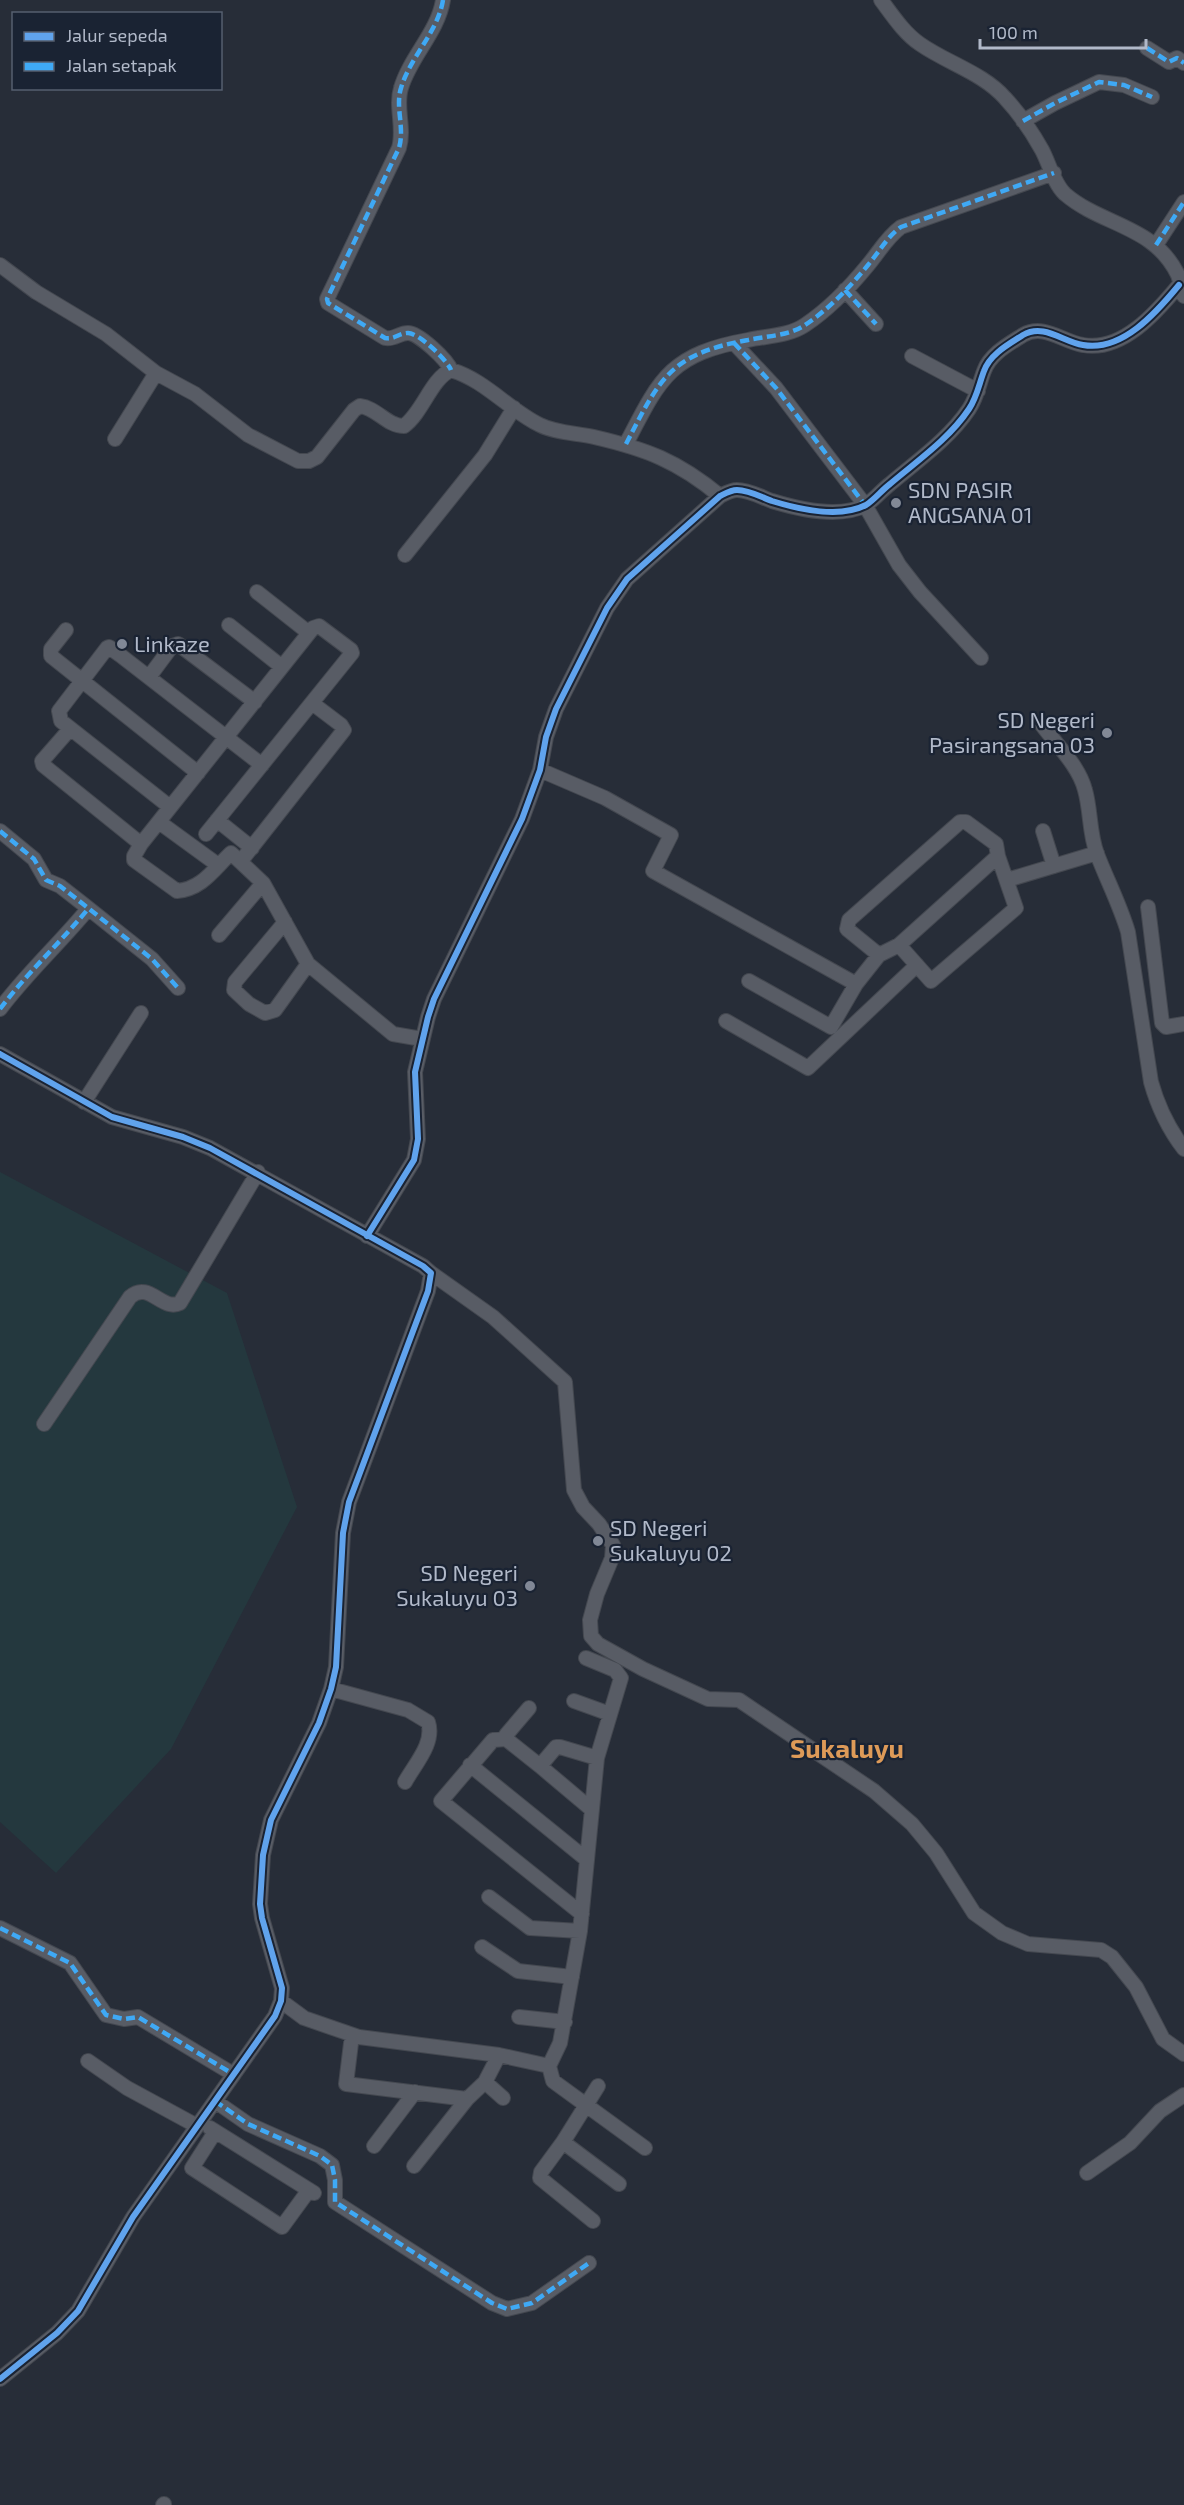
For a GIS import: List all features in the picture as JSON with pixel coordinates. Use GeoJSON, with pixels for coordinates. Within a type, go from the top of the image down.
{"type":"FeatureCollection","features":[{"type":"Feature","properties":{"kind":"street"},"geometry":{"type":"LineString","coordinates":[[443,0],[439,16],[400,91],[402,132],[399,148],[327,299],[328,303],[385,338],[397,337],[406,333],[415,335],[434,349],[451,370],[475,381],[546,428],[626,444],[666,459],[683,468],[720,496]]}},
{"type":"Feature","properties":{"kind":"street"},"geometry":{"type":"LineString","coordinates":[[367,1236],[409,1171],[418,1149],[414,1087],[422,1039],[434,999],[514,836],[540,770],[550,722],[607,608],[638,567],[720,496],[732,490],[740,490],[780,503],[816,510],[848,510],[865,505],[942,439],[966,413],[978,391],[983,371],[990,360],[1025,334],[1032,331],[1045,331],[1086,346],[1107,345],[1135,331],[1181,291],[1177,274],[1156,245],[1144,236],[1076,201],[1058,185],[1054,172],[1023,121],[998,90],[906,33],[882,0]]}},
{"type":"Feature","properties":{"kind":"street"},"geometry":{"type":"LineString","coordinates":[[1147,48],[1169,62],[1177,58],[1184,63]]}},
{"type":"Feature","properties":{"kind":"street"},"geometry":{"type":"LineString","coordinates":[[1023,121],[1099,82],[1124,85],[1152,98]]}},
{"type":"Feature","properties":{"kind":"street"},"geometry":{"type":"LineString","coordinates":[[626,444],[650,398],[665,376],[690,358],[734,343],[800,328],[845,290],[887,240],[901,227],[1054,172]]}},
{"type":"Feature","properties":{"kind":"street"},"geometry":{"type":"LineString","coordinates":[[1156,245],[1184,202]]}},
{"type":"Feature","properties":{"kind":"street"},"geometry":{"type":"LineString","coordinates":[[0,265],[36,292],[112,338],[156,373],[195,394],[248,435],[291,458],[303,461],[317,457],[354,410],[360,406],[370,409],[396,426],[404,426],[419,412],[444,374],[451,370]]}},
{"type":"Feature","properties":{"kind":"street"},"geometry":{"type":"LineString","coordinates":[[845,290],[876,324]]}},
{"type":"Feature","properties":{"kind":"street"},"geometry":{"type":"LineString","coordinates":[[734,343],[776,388],[865,505],[899,566],[981,658]]}},
{"type":"Feature","properties":{"kind":"street"},"geometry":{"type":"LineString","coordinates":[[912,356],[978,391]]}},
{"type":"Feature","properties":{"kind":"street"},"geometry":{"type":"LineString","coordinates":[[114,439],[156,373]]}},
{"type":"Feature","properties":{"kind":"street"},"geometry":{"type":"LineString","coordinates":[[405,555],[485,455],[514,408]]}},
{"type":"Feature","properties":{"kind":"street"},"geometry":{"type":"LineString","coordinates":[[256,592],[309,633]]}},
{"type":"Feature","properties":{"kind":"street"},"geometry":{"type":"LineString","coordinates":[[229,625],[282,667]]}},
{"type":"Feature","properties":{"kind":"street"},"geometry":{"type":"LineString","coordinates":[[206,834],[352,652],[319,626],[313,628],[170,807],[141,844],[134,860],[177,891],[190,890],[200,885],[231,853],[263,883],[308,964],[393,1034],[422,1039]]}},
{"type":"Feature","properties":{"kind":"street"},"geometry":{"type":"LineString","coordinates":[[66,630],[51,650],[51,656],[198,773]]}},
{"type":"Feature","properties":{"kind":"street"},"geometry":{"type":"LineString","coordinates":[[148,677],[172,646],[178,644],[255,702]]}},
{"type":"Feature","properties":{"kind":"street"},"geometry":{"type":"LineString","coordinates":[[170,807],[61,721],[59,711],[110,647],[262,765]]}},
{"type":"Feature","properties":{"kind":"street"},"geometry":{"type":"LineString","coordinates":[[241,861],[345,730],[312,703]]}},
{"type":"Feature","properties":{"kind":"street"},"geometry":{"type":"LineString","coordinates":[[1041,725],[1082,780],[1097,853],[1123,914],[1128,932],[1146,1053],[1157,1104],[1184,1149]]}},
{"type":"Feature","properties":{"kind":"street"},"geometry":{"type":"LineString","coordinates":[[70,729],[42,761],[43,765],[141,844]]}},
{"type":"Feature","properties":{"kind":"street"},"geometry":{"type":"LineString","coordinates":[[540,770],[605,798],[671,835],[653,871],[856,984]]}},
{"type":"Feature","properties":{"kind":"street"},"geometry":{"type":"LineString","coordinates":[[218,820],[252,848]]}},
{"type":"Feature","properties":{"kind":"street"},"geometry":{"type":"LineString","coordinates":[[159,822],[218,865]]}},
{"type":"Feature","properties":{"kind":"street"},"geometry":{"type":"LineString","coordinates":[[879,955],[847,929],[849,920],[960,822],[966,822],[996,844],[1016,908],[932,981],[899,945]]}},
{"type":"Feature","properties":{"kind":"street"},"geometry":{"type":"LineString","coordinates":[[0,831],[34,859],[46,880],[60,886],[152,959],[178,988]]}},
{"type":"Feature","properties":{"kind":"street"},"geometry":{"type":"LineString","coordinates":[[1043,831],[1054,866]]}},
{"type":"Feature","properties":{"kind":"street"},"geometry":{"type":"LineString","coordinates":[[1007,880],[1097,853]]}},
{"type":"Feature","properties":{"kind":"street"},"geometry":{"type":"LineString","coordinates":[[830,1048],[831,1027],[856,984],[879,955],[899,945],[998,856]]}},
{"type":"Feature","properties":{"kind":"street"},"geometry":{"type":"LineString","coordinates":[[219,935],[263,883]]}},
{"type":"Feature","properties":{"kind":"street"},"geometry":{"type":"LineString","coordinates":[[1148,908],[1162,1023],[1166,1027],[1184,1024]]}},
{"type":"Feature","properties":{"kind":"street"},"geometry":{"type":"LineString","coordinates":[[0,1009],[88,909]]}},
{"type":"Feature","properties":{"kind":"street"},"geometry":{"type":"LineString","coordinates":[[285,922],[235,982],[234,990],[257,1008],[266,1012],[275,1010],[308,964]]}},
{"type":"Feature","properties":{"kind":"street"},"geometry":{"type":"LineString","coordinates":[[726,1021],[808,1068],[917,965]]}},
{"type":"Feature","properties":{"kind":"street"},"geometry":{"type":"LineString","coordinates":[[749,981],[831,1027]]}},
{"type":"Feature","properties":{"kind":"street"},"geometry":{"type":"LineString","coordinates":[[84,1102],[141,1013]]}},
{"type":"Feature","properties":{"kind":"street"},"geometry":{"type":"LineString","coordinates":[[0,1054],[84,1102],[131,1124],[196,1141],[258,1172],[423,1266],[493,1317],[565,1382],[574,1490],[583,1507],[599,1524],[613,1545],[612,1558],[597,1594],[590,1620],[591,1636],[598,1644],[644,1670],[708,1699],[739,1700],[874,1791],[912,1824],[936,1853],[974,1913],[1002,1933],[1028,1944],[1101,1950],[1112,1957],[1136,1987],[1163,2039],[1184,2054]]}},
{"type":"Feature","properties":{"kind":"street"},"geometry":{"type":"LineString","coordinates":[[45,1424],[134,1293],[144,1291],[174,1306],[180,1303],[258,1172]]}},
{"type":"Feature","properties":{"kind":"street"},"geometry":{"type":"LineString","coordinates":[[0,2379],[57,2333],[78,2311],[94,2288],[115,2246],[233,2074],[266,2031],[281,2001],[282,1988],[260,1904],[263,1855],[270,1820],[319,1723],[331,1689],[336,1667],[343,1533],[349,1502],[428,1291],[431,1274]]}},
{"type":"Feature","properties":{"kind":"street"},"geometry":{"type":"LineString","coordinates":[[586,1658],[620,1673],[621,1677],[597,1758],[580,1931],[565,2022],[560,2043],[549,2066],[553,2081],[645,2148]]}},
{"type":"Feature","properties":{"kind":"street"},"geometry":{"type":"LineString","coordinates":[[331,1689],[408,1710],[428,1722],[431,1730],[428,1743],[405,1782]]}},
{"type":"Feature","properties":{"kind":"street"},"geometry":{"type":"LineString","coordinates":[[574,1701],[610,1714]]}},
{"type":"Feature","properties":{"kind":"street"},"geometry":{"type":"LineString","coordinates":[[506,1739],[506,1735],[529,1708]]}},
{"type":"Feature","properties":{"kind":"street"},"geometry":{"type":"LineString","coordinates":[[582,1914],[441,1801],[493,1740],[506,1739],[591,1809]]}},
{"type":"Feature","properties":{"kind":"street"},"geometry":{"type":"LineString","coordinates":[[540,1766],[556,1747],[597,1758]]}},
{"type":"Feature","properties":{"kind":"street"},"geometry":{"type":"LineString","coordinates":[[470,1765],[586,1859]]}},
{"type":"Feature","properties":{"kind":"street"},"geometry":{"type":"LineString","coordinates":[[489,1897],[530,1928],[580,1931]]}},
{"type":"Feature","properties":{"kind":"street"},"geometry":{"type":"LineString","coordinates":[[0,1928],[70,1963],[106,2014],[124,2019],[138,2018],[233,2074]]}},
{"type":"Feature","properties":{"kind":"street"},"geometry":{"type":"LineString","coordinates":[[482,1947],[518,1971],[572,1977]]}},
{"type":"Feature","properties":{"kind":"street"},"geometry":{"type":"LineString","coordinates":[[281,2001],[304,2018],[352,2035],[499,2055],[549,2066]]}},
{"type":"Feature","properties":{"kind":"street"},"geometry":{"type":"LineString","coordinates":[[519,2017],[565,2022]]}},
{"type":"Feature","properties":{"kind":"street"},"geometry":{"type":"LineString","coordinates":[[352,2035],[346,2084],[466,2099]]}},
{"type":"Feature","properties":{"kind":"street"},"geometry":{"type":"LineString","coordinates":[[414,2166],[466,2099],[485,2082],[499,2055]]}},
{"type":"Feature","properties":{"kind":"street"},"geometry":{"type":"LineString","coordinates":[[88,2061],[127,2088],[215,2132],[311,2192],[282,2227],[192,2168],[215,2132]]}},
{"type":"Feature","properties":{"kind":"street"},"geometry":{"type":"LineString","coordinates":[[485,2082],[503,2098]]}},
{"type":"Feature","properties":{"kind":"street"},"geometry":{"type":"LineString","coordinates":[[593,2221],[540,2178],[541,2172],[598,2086]]}},
{"type":"Feature","properties":{"kind":"street"},"geometry":{"type":"LineString","coordinates":[[374,2146],[415,2092]]}},
{"type":"Feature","properties":{"kind":"street"},"geometry":{"type":"LineString","coordinates":[[1087,2172],[1130,2143],[1161,2110],[1184,2095]]}},
{"type":"Feature","properties":{"kind":"street"},"geometry":{"type":"LineString","coordinates":[[215,2101],[248,2124],[320,2156],[332,2165],[335,2202],[492,2303],[507,2308],[532,2303],[589,2263]]}},
{"type":"Feature","properties":{"kind":"street"},"geometry":{"type":"LineString","coordinates":[[563,2142],[620,2184]]}},
{"type":"Feature","properties":{"kind":"shaded area"},"geometry":{"type":"Polygon","coordinates":[[[0,1172],[227,1293],[297,1507],[171,1749],[56,1873],[0,1822],[0,1172]]]}},
{"type":"Feature","properties":{"kind":"marked path"},"geometry":{"type":"LineString","coordinates":[[443,0],[436,23],[401,88],[399,148],[327,299],[328,303],[385,338],[408,333],[419,337],[439,354],[451,370]]}},
{"type":"Feature","properties":{"kind":"marked path"},"geometry":{"type":"LineString","coordinates":[[1147,48],[1169,62],[1177,58],[1184,63]]}},
{"type":"Feature","properties":{"kind":"marked path"},"geometry":{"type":"LineString","coordinates":[[1023,121],[1099,82],[1124,85],[1152,97]]}},
{"type":"Feature","properties":{"kind":"marked path"},"geometry":{"type":"LineString","coordinates":[[626,444],[659,386],[670,372],[684,362],[722,346],[785,334],[799,329],[839,297],[887,240],[901,227],[1054,173]]}},
{"type":"Feature","properties":{"kind":"marked path"},"geometry":{"type":"LineString","coordinates":[[1156,245],[1184,202]]}},
{"type":"Feature","properties":{"kind":"marked path"},"geometry":{"type":"LineString","coordinates":[[845,290],[876,324]]}},
{"type":"Feature","properties":{"kind":"marked path"},"geometry":{"type":"LineString","coordinates":[[734,343],[776,388],[865,505]]}},
{"type":"Feature","properties":{"kind":"marked path"},"geometry":{"type":"LineString","coordinates":[[0,831],[34,859],[46,880],[60,886],[152,959],[178,988]]}},
{"type":"Feature","properties":{"kind":"marked path"},"geometry":{"type":"LineString","coordinates":[[0,1009],[88,909]]}},
{"type":"Feature","properties":{"kind":"marked path"},"geometry":{"type":"LineString","coordinates":[[0,1928],[70,1963],[106,2015],[124,2019],[138,2017],[233,2074]]}},
{"type":"Feature","properties":{"kind":"marked path"},"geometry":{"type":"LineString","coordinates":[[215,2101],[248,2124],[320,2156],[332,2165],[335,2202],[492,2303],[507,2309],[532,2303],[589,2263]]}},
{"type":"Feature","properties":{"kind":"cycle path"},"geometry":{"type":"LineString","coordinates":[[367,1236],[414,1160],[418,1139],[415,1072],[434,999],[522,819],[540,770],[546,737],[556,709],[607,608],[627,579],[720,496],[731,491],[746,491],[782,504],[819,511],[844,511],[866,505],[932,449],[961,420],[972,404],[987,365],[1006,346],[1023,335],[1038,331],[1083,345],[1097,346],[1111,343],[1149,318],[1179,285]]}},
{"type":"Feature","properties":{"kind":"cycle path"},"geometry":{"type":"LineString","coordinates":[[0,1054],[112,1117],[183,1137],[210,1148],[423,1266],[431,1273],[428,1291],[349,1502],[343,1533],[336,1667],[331,1689],[319,1723],[271,1820],[263,1855],[260,1904],[282,1988],[281,2001],[275,2016],[133,2217],[78,2311],[57,2333],[0,2379]]}},
{"type":"Feature","properties":{"kind":"place","name":"SDN PASIR ANGSANA 01"},"geometry":{"type":"Point","coordinates":[896,503]}},
{"type":"Feature","properties":{"kind":"place","name":"Linkaze"},"geometry":{"type":"Point","coordinates":[122,644]}},
{"type":"Feature","properties":{"kind":"place","name":"SD Negeri Pasirangsana 03"},"geometry":{"type":"Point","coordinates":[1107,733]}},
{"type":"Feature","properties":{"kind":"place","name":"SD Negeri Sukaluyu 02"},"geometry":{"type":"Point","coordinates":[598,1541]}},
{"type":"Feature","properties":{"kind":"place","name":"SD Negeri Sukaluyu 03"},"geometry":{"type":"Point","coordinates":[530,1586]}},
{"type":"Feature","properties":{"kind":"district","name":"Sukaluyu"},"geometry":{"type":"Point","coordinates":[847,1749]}}]}
